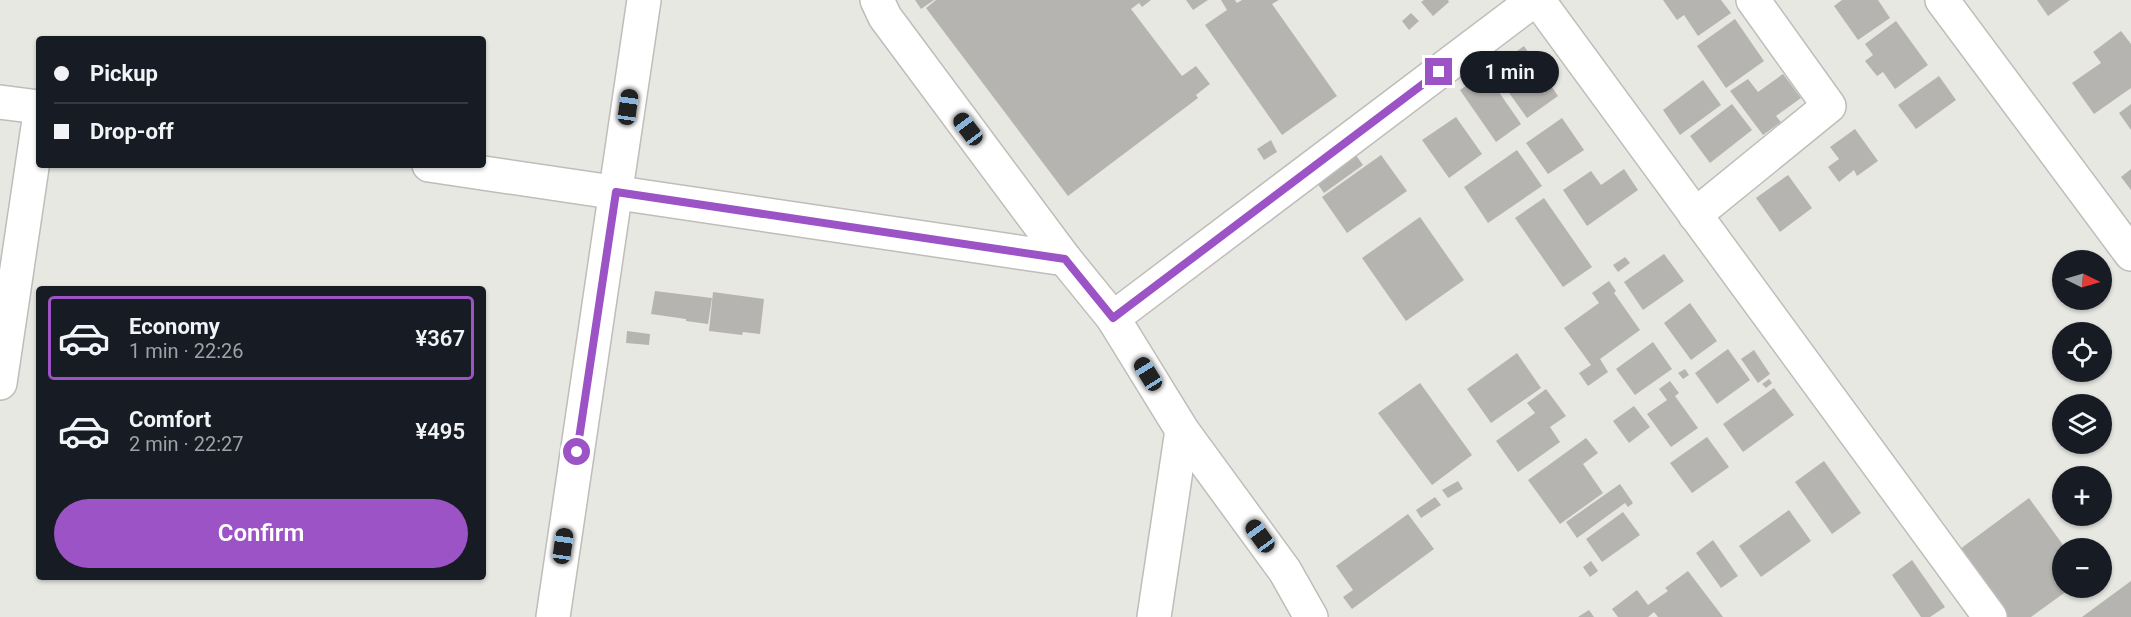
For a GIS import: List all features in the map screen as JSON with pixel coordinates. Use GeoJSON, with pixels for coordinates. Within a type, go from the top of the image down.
{"type":"FeatureCollection","features":[{"type":"Feature","properties":{"kind":"street"},"geometry":{"type":"LineString","coordinates":[[553,617],[644,0]]}},
{"type":"Feature","properties":{"kind":"street"},"geometry":{"type":"LineString","coordinates":[[877,0],[885,17],[1065,259],[1113,318],[1182,430],[1285,571],[1311,617]]}},
{"type":"Feature","properties":{"kind":"street"},"geometry":{"type":"LineString","coordinates":[[1113,318],[1536,0],[1990,617]]}},
{"type":"Feature","properties":{"kind":"street"},"geometry":{"type":"LineString","coordinates":[[1695,215],[1829,106],[1753,0]]}},
{"type":"Feature","properties":{"kind":"street"},"geometry":{"type":"LineString","coordinates":[[1942,0],[2131,254]]}},
{"type":"Feature","properties":{"kind":"street"},"geometry":{"type":"LineString","coordinates":[[0,102],[36,107]]}},
{"type":"Feature","properties":{"kind":"street"},"geometry":{"type":"LineString","coordinates":[[0,383],[36,140]]}},
{"type":"Feature","properties":{"kind":"street"},"geometry":{"type":"LineString","coordinates":[[450,168],[1065,259]]}},
{"type":"Feature","properties":{"kind":"street"},"geometry":{"type":"LineString","coordinates":[[1154,617],[1182,430]]}},
{"type":"Feature","properties":{"kind":"building"},"geometry":{"type":"Polygon","coordinates":[[[915,0],[934,0],[921,9],[915,0]]]}},
{"type":"Feature","properties":{"kind":"building"},"geometry":{"type":"Polygon","coordinates":[[[936,0],[1151,0],[1142,7],[1139,3],[1131,9],[1182,76],[1196,66],[1210,84],[1196,95],[1198,98],[1068,196],[926,8],[936,0]]]}},
{"type":"Feature","properties":{"kind":"building"},"geometry":{"type":"Polygon","coordinates":[[[1186,0],[1208,0],[1193,10],[1186,0]]]}},
{"type":"Feature","properties":{"kind":"building"},"geometry":{"type":"Polygon","coordinates":[[[1221,0],[1235,0],[1237,3],[1242,0],[1279,0],[1272,4],[1337,96],[1282,135],[1205,25],[1227,10],[1221,0]]]}},
{"type":"Feature","properties":{"kind":"building"},"geometry":{"type":"Polygon","coordinates":[[[1448,0],[1449,2],[1433,16],[1421,2],[1448,0]]]}},
{"type":"Feature","properties":{"kind":"building"},"geometry":{"type":"Polygon","coordinates":[[[1663,0],[1721,0],[1731,13],[1698,36],[1684,15],[1677,20],[1663,0]]]}},
{"type":"Feature","properties":{"kind":"building"},"geometry":{"type":"Polygon","coordinates":[[[1842,0],[1878,0],[1890,18],[1858,40],[1834,6],[1842,0]]]}},
{"type":"Feature","properties":{"kind":"building"},"geometry":{"type":"Polygon","coordinates":[[[2037,0],[2070,0],[2048,16],[2037,0]]]}},
{"type":"Feature","properties":{"kind":"building"},"geometry":{"type":"Polygon","coordinates":[[[1411,13],[1419,21],[1409,30],[1402,21],[1411,13]]]}},
{"type":"Feature","properties":{"kind":"building"},"geometry":{"type":"Polygon","coordinates":[[[1735,19],[1764,61],[1726,88],[1697,46],[1735,19]]]}},
{"type":"Feature","properties":{"kind":"building"},"geometry":{"type":"Polygon","coordinates":[[[1896,21],[1928,65],[1895,89],[1883,72],[1877,76],[1865,61],[1873,55],[1865,44],[1896,21]]]}},
{"type":"Feature","properties":{"kind":"building"},"geometry":{"type":"Polygon","coordinates":[[[2121,31],[2131,44],[2131,88],[2094,114],[2072,83],[2101,63],[2093,52],[2121,31]]]}},
{"type":"Feature","properties":{"kind":"building"},"geometry":{"type":"Polygon","coordinates":[[[1524,46],[1558,96],[1527,118],[1492,69],[1524,46]]]}},
{"type":"Feature","properties":{"kind":"building"},"geometry":{"type":"Polygon","coordinates":[[[1485,72],[1521,124],[1496,142],[1460,90],[1485,72]]]}},
{"type":"Feature","properties":{"kind":"building"},"geometry":{"type":"Polygon","coordinates":[[[1783,74],[1801,98],[1776,116],[1781,122],[1763,135],[1730,91],[1748,79],[1758,92],[1783,74]]]}},
{"type":"Feature","properties":{"kind":"building"},"geometry":{"type":"Polygon","coordinates":[[[1939,76],[1956,100],[1916,129],[1898,105],[1939,76]]]}},
{"type":"Feature","properties":{"kind":"building"},"geometry":{"type":"Polygon","coordinates":[[[1703,80],[1721,105],[1680,135],[1663,110],[1703,80]]]}},
{"type":"Feature","properties":{"kind":"building"},"geometry":{"type":"Polygon","coordinates":[[[1732,104],[1752,130],[1710,163],[1690,136],[1732,104]]]}},
{"type":"Feature","properties":{"kind":"building"},"geometry":{"type":"Polygon","coordinates":[[[2131,104],[2131,130],[2119,113],[2131,104]]]}},
{"type":"Feature","properties":{"kind":"building"},"geometry":{"type":"Polygon","coordinates":[[[1456,117],[1482,154],[1449,178],[1422,140],[1456,117]]]}},
{"type":"Feature","properties":{"kind":"building"},"geometry":{"type":"Polygon","coordinates":[[[1562,118],[1584,150],[1548,174],[1526,143],[1562,118]]]}},
{"type":"Feature","properties":{"kind":"building"},"geometry":{"type":"Polygon","coordinates":[[[1855,129],[1878,161],[1857,176],[1854,170],[1839,182],[1828,167],[1839,159],[1830,147],[1855,129]]]}},
{"type":"Feature","properties":{"kind":"building"},"geometry":{"type":"Polygon","coordinates":[[[1271,140],[1277,152],[1264,160],[1257,149],[1271,140]]]}},
{"type":"Feature","properties":{"kind":"building"},"geometry":{"type":"Polygon","coordinates":[[[1350,147],[1363,165],[1324,193],[1312,176],[1350,147]]]}},
{"type":"Feature","properties":{"kind":"building"},"geometry":{"type":"Polygon","coordinates":[[[1517,150],[1542,186],[1488,223],[1464,187],[1517,150]]]}},
{"type":"Feature","properties":{"kind":"building"},"geometry":{"type":"Polygon","coordinates":[[[1381,155],[1407,191],[1347,233],[1322,197],[1381,155]]]}},
{"type":"Feature","properties":{"kind":"building"},"geometry":{"type":"Polygon","coordinates":[[[1624,169],[1638,190],[1587,226],[1563,190],[1591,171],[1601,185],[1624,169]]]}},
{"type":"Feature","properties":{"kind":"building"},"geometry":{"type":"Polygon","coordinates":[[[2131,169],[2131,190],[2121,177],[2131,169]]]}},
{"type":"Feature","properties":{"kind":"building"},"geometry":{"type":"Polygon","coordinates":[[[1788,175],[1812,208],[1780,232],[1756,198],[1788,175]]]}},
{"type":"Feature","properties":{"kind":"building"},"geometry":{"type":"Polygon","coordinates":[[[1544,198],[1592,267],[1563,287],[1515,218],[1544,198]]]}},
{"type":"Feature","properties":{"kind":"building"},"geometry":{"type":"Polygon","coordinates":[[[1420,217],[1464,280],[1406,321],[1362,258],[1420,217]]]}},
{"type":"Feature","properties":{"kind":"building"},"geometry":{"type":"Polygon","coordinates":[[[1664,254],[1684,281],[1643,310],[1624,282],[1664,254]]]}},
{"type":"Feature","properties":{"kind":"building"},"geometry":{"type":"Polygon","coordinates":[[[1625,257],[1630,263],[1618,272],[1613,265],[1625,257]]]}},
{"type":"Feature","properties":{"kind":"building"},"geometry":{"type":"Polygon","coordinates":[[[1609,281],[1616,291],[1614,293],[1640,330],[1600,359],[1608,372],[1588,386],[1579,373],[1591,365],[1564,328],[1599,303],[1592,293],[1609,281]]]}},
{"type":"Feature","properties":{"kind":"building"},"geometry":{"type":"Polygon","coordinates":[[[655,291],[712,298],[708,324],[651,314],[655,291]]]}},
{"type":"Feature","properties":{"kind":"building"},"geometry":{"type":"Polygon","coordinates":[[[713,292],[764,299],[760,334],[743,332],[742,335],[709,331],[713,292]]]}},
{"type":"Feature","properties":{"kind":"building"},"geometry":{"type":"Polygon","coordinates":[[[1690,303],[1717,341],[1691,360],[1664,323],[1690,303]]]}},
{"type":"Feature","properties":{"kind":"building"},"geometry":{"type":"Polygon","coordinates":[[[627,331],[650,334],[649,345],[626,343],[627,331]]]}},
{"type":"Feature","properties":{"kind":"building"},"geometry":{"type":"Polygon","coordinates":[[[1653,342],[1672,369],[1635,395],[1616,369],[1653,342]]]}},
{"type":"Feature","properties":{"kind":"building"},"geometry":{"type":"Polygon","coordinates":[[[1728,349],[1750,380],[1717,404],[1695,373],[1728,349]]]}},
{"type":"Feature","properties":{"kind":"building"},"geometry":{"type":"Polygon","coordinates":[[[1754,350],[1770,374],[1758,383],[1741,359],[1754,350]]]}},
{"type":"Feature","properties":{"kind":"building"},"geometry":{"type":"Polygon","coordinates":[[[1517,353],[1541,388],[1491,423],[1467,389],[1517,353]]]}},
{"type":"Feature","properties":{"kind":"building"},"geometry":{"type":"Polygon","coordinates":[[[1685,369],[1689,375],[1683,379],[1678,373],[1685,369]]]}},
{"type":"Feature","properties":{"kind":"building"},"geometry":{"type":"Polygon","coordinates":[[[1769,379],[1772,383],[1766,388],[1762,384],[1769,379]]]}},
{"type":"Feature","properties":{"kind":"building"},"geometry":{"type":"Polygon","coordinates":[[[1670,381],[1679,393],[1675,396],[1698,428],[1671,447],[1647,414],[1667,400],[1659,389],[1670,381]]]}},
{"type":"Feature","properties":{"kind":"building"},"geometry":{"type":"Polygon","coordinates":[[[1420,383],[1472,455],[1432,485],[1378,413],[1420,383]]]}},
{"type":"Feature","properties":{"kind":"building"},"geometry":{"type":"Polygon","coordinates":[[[1774,388],[1794,415],[1743,452],[1723,424],[1774,388]]]}},
{"type":"Feature","properties":{"kind":"building"},"geometry":{"type":"Polygon","coordinates":[[[1546,389],[1566,416],[1550,427],[1560,442],[1518,472],[1496,441],[1535,413],[1527,403],[1546,389]]]}},
{"type":"Feature","properties":{"kind":"building"},"geometry":{"type":"Polygon","coordinates":[[[1634,406],[1650,427],[1629,443],[1613,421],[1634,406]]]}},
{"type":"Feature","properties":{"kind":"building"},"geometry":{"type":"Polygon","coordinates":[[[1707,437],[1729,467],[1692,493],[1670,463],[1707,437]]]}},
{"type":"Feature","properties":{"kind":"building"},"geometry":{"type":"Polygon","coordinates":[[[1586,438],[1598,453],[1583,464],[1603,493],[1560,524],[1528,480],[1586,438]]]}},
{"type":"Feature","properties":{"kind":"building"},"geometry":{"type":"Polygon","coordinates":[[[1824,461],[1861,513],[1832,534],[1795,482],[1824,461]]]}},
{"type":"Feature","properties":{"kind":"building"},"geometry":{"type":"Polygon","coordinates":[[[1458,481],[1463,489],[1448,498],[1442,490],[1458,481]]]}},
{"type":"Feature","properties":{"kind":"building"},"geometry":{"type":"Polygon","coordinates":[[[1620,484],[1633,503],[1628,507],[1625,503],[1577,538],[1566,522],[1620,484]]]}},
{"type":"Feature","properties":{"kind":"building"},"geometry":{"type":"Polygon","coordinates":[[[1435,497],[1441,505],[1421,518],[1416,510],[1435,497]]]}},
{"type":"Feature","properties":{"kind":"building"},"geometry":{"type":"Polygon","coordinates":[[[2029,498],[2058,538],[2052,538],[2052,598],[2057,598],[2031,617],[2004,617],[1956,552],[2029,498]]]}},
{"type":"Feature","properties":{"kind":"building"},"geometry":{"type":"Polygon","coordinates":[[[1789,510],[1811,541],[1761,577],[1739,546],[1789,510]]]}},
{"type":"Feature","properties":{"kind":"building"},"geometry":{"type":"Polygon","coordinates":[[[1623,512],[1640,535],[1602,562],[1586,539],[1623,512]]]}},
{"type":"Feature","properties":{"kind":"building"},"geometry":{"type":"Polygon","coordinates":[[[1408,514],[1434,549],[1352,609],[1343,597],[1353,590],[1336,566],[1408,514]]]}},
{"type":"Feature","properties":{"kind":"building"},"geometry":{"type":"Polygon","coordinates":[[[1713,540],[1738,576],[1721,588],[1696,553],[1713,540]]]}},
{"type":"Feature","properties":{"kind":"building"},"geometry":{"type":"Polygon","coordinates":[[[1912,560],[1945,607],[1930,617],[1921,617],[1892,575],[1912,560]]]}},
{"type":"Feature","properties":{"kind":"building"},"geometry":{"type":"Polygon","coordinates":[[[1591,561],[1598,571],[1590,577],[1583,567],[1591,561]]]}},
{"type":"Feature","properties":{"kind":"building"},"geometry":{"type":"Polygon","coordinates":[[[1688,571],[1723,617],[1658,617],[1654,612],[1648,617],[1618,617],[1612,609],[1637,590],[1648,605],[1668,591],[1665,588],[1688,571]]]}},
{"type":"Feature","properties":{"kind":"building"},"geometry":{"type":"Polygon","coordinates":[[[2131,581],[2131,617],[2082,617],[2108,598],[2112,598],[2112,595],[2131,581]]]}},
{"type":"Feature","properties":{"kind":"building"},"geometry":{"type":"Polygon","coordinates":[[[1589,610],[1594,617],[1578,617],[1589,610]]]}},
{"type":"Feature","properties":{"kind":"route"},"geometry":{"type":"LineString","coordinates":[[577,452],[616,192],[1065,259],[1113,318],[1439,72]]}}]}
